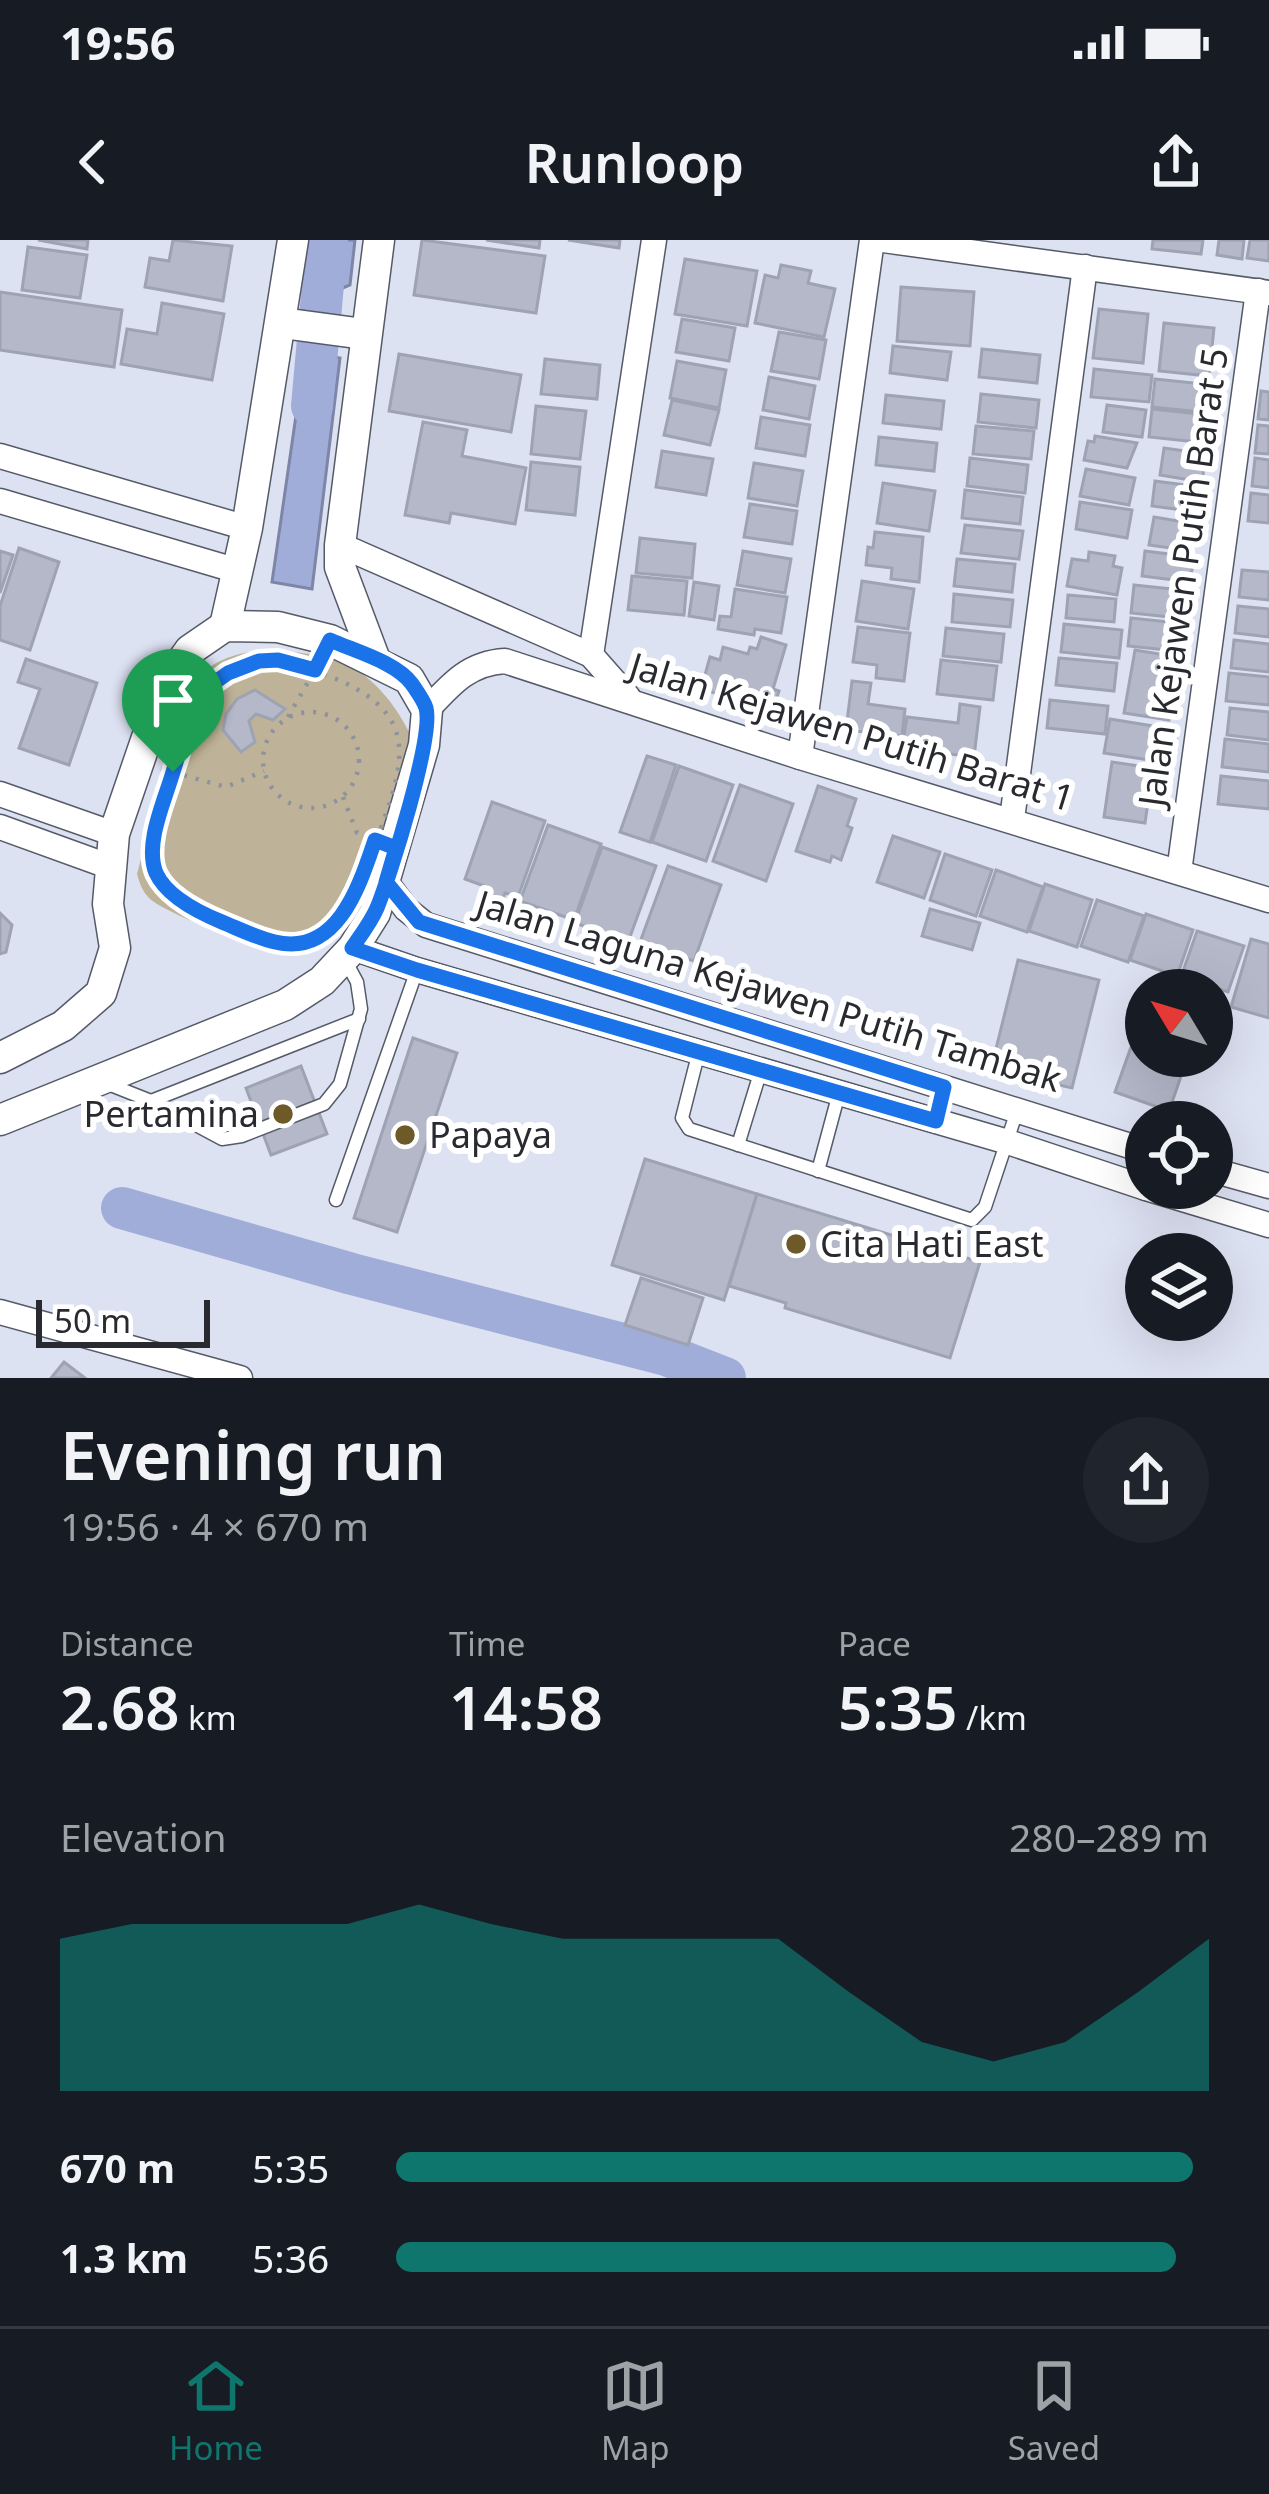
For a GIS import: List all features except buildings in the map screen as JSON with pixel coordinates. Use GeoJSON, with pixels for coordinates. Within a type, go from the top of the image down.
{"type":"FeatureCollection","features":[{"type":"Feature","properties":{"kind":"street"},"geometry":{"type":"LineString","coordinates":[[225,626],[291,324],[293,240]]}},
{"type":"Feature","properties":{"kind":"street"},"geometry":{"type":"LineString","coordinates":[[376,661],[340,567],[340,544],[354,332],[379,240]]}},
{"type":"Feature","properties":{"kind":"street"},"geometry":{"type":"LineString","coordinates":[[592,655],[654,240]]}},
{"type":"Feature","properties":{"kind":"street"},"geometry":{"type":"LineString","coordinates":[[800,757],[872,240]]}},
{"type":"Feature","properties":{"kind":"street"},"geometry":{"type":"LineString","coordinates":[[883,240],[1264,292]]}},
{"type":"Feature","properties":{"kind":"street"},"geometry":{"type":"LineString","coordinates":[[1012,819],[1085,267]]}},
{"type":"Feature","properties":{"kind":"street","name":"Jalan Kejawen Putih Barat 5"},"geometry":{"type":"LineString","coordinates":[[1179,872],[1264,292]]}},
{"type":"Feature","properties":{"kind":"street"},"geometry":{"type":"LineString","coordinates":[[291,324],[354,332]]}},
{"type":"Feature","properties":{"kind":"street"},"geometry":{"type":"LineString","coordinates":[[0,456],[248,528]]}},
{"type":"Feature","properties":{"kind":"street"},"geometry":{"type":"LineString","coordinates":[[0,501],[238,571]]}},
{"type":"Feature","properties":{"kind":"street"},"geometry":{"type":"LineString","coordinates":[[340,544],[592,655],[634,703]]}},
{"type":"Feature","properties":{"kind":"street"},"geometry":{"type":"LineString","coordinates":[[0,1058],[63,1026],[101,993],[115,948],[108,904],[114,834],[165,685],[190,650],[225,626],[278,627],[330,640],[409,679],[427,710],[424,745],[375,913],[348,953],[322,981],[285,1005],[0,1120]]}},
{"type":"Feature","properties":{"kind":"street","name":"Jalan Kejawen Putih Barat 1"},"geometry":{"type":"LineString","coordinates":[[427,710],[459,675],[486,662],[506,661],[800,757],[1269,900]]}},
{"type":"Feature","properties":{"kind":"street"},"geometry":{"type":"LineString","coordinates":[[0,794],[114,834]]}},
{"type":"Feature","properties":{"kind":"street"},"geometry":{"type":"LineString","coordinates":[[0,827],[108,866]]}},
{"type":"Feature","properties":{"kind":"street","name":"Jalan Laguna Kejawen Putih Tambak"},"geometry":{"type":"LineString","coordinates":[[386,882],[406,909],[426,925],[1125,1144]]}},
{"type":"Feature","properties":{"kind":"street","name":"Jalan Laguna Kejawen Putih Tambak"},"geometry":{"type":"LineString","coordinates":[[348,953],[1009,1142],[1125,1181]]}},
{"type":"Feature","properties":{"kind":"street"},"geometry":{"type":"LineString","coordinates":[[936,1121],[944,1087]]}},
{"type":"Feature","properties":{"kind":"street"},"geometry":{"type":"LineString","coordinates":[[1233,1176],[1269,1186]]}},
{"type":"Feature","properties":{"kind":"street","name":"Jalan Laguna Kejawen Putih Tambak"},"geometry":{"type":"LineString","coordinates":[[1216,1209],[1269,1225]]}},
{"type":"Feature","properties":{"kind":"street"},"geometry":{"type":"LineString","coordinates":[[0,1312],[225,1376]]}},
{"type":"Feature","properties":{"kind":"lane"},"geometry":{"type":"LineString","coordinates":[[97,1080],[151,1101],[214,1136],[230,1139],[328,1100],[340,1084],[359,1019],[361,997],[348,953]]}},
{"type":"Feature","properties":{"kind":"lane"},"geometry":{"type":"LineString","coordinates":[[336,1200],[417,970]]}},
{"type":"Feature","properties":{"kind":"lane"},"geometry":{"type":"LineString","coordinates":[[151,1101],[359,1019]]}},
{"type":"Feature","properties":{"kind":"lane"},"geometry":{"type":"LineString","coordinates":[[699,1052],[682,1121],[689,1129],[972,1220],[985,1207],[1017,1110]]}},
{"type":"Feature","properties":{"kind":"lane"},"geometry":{"type":"LineString","coordinates":[[738,1145],[761,1070]]}},
{"type":"Feature","properties":{"kind":"lane"},"geometry":{"type":"LineString","coordinates":[[818,1171],[839,1093]]}},
{"type":"Feature","properties":{"kind":"path"},"geometry":{"type":"LineString","coordinates":[[288,717],[318,712],[333,716],[355,737],[359,769],[343,797],[328,806],[296,806],[281,799],[264,771],[267,740],[288,717],[330,640]]}},
{"type":"Feature","properties":{"kind":"path"},"geometry":{"type":"LineString","coordinates":[[278,660],[315,670],[355,686],[382,705],[395,723],[402,751],[355,898],[342,917],[309,938],[278,943],[197,912],[156,874],[153,848],[197,695],[228,673],[259,661],[278,660]]}},
{"type":"Feature","properties":{"kind":"path"},"geometry":{"type":"LineString","coordinates":[[140,764],[226,787],[264,771]]}},
{"type":"Feature","properties":{"kind":"path"},"geometry":{"type":"LineString","coordinates":[[343,797],[357,833],[375,840]]}},
{"type":"Feature","properties":{"kind":"shaded area"},"geometry":{"type":"Polygon","coordinates":[[[277,650],[327,657],[360,672],[391,703],[413,740],[362,904],[328,941],[290,952],[176,914],[150,899],[137,874],[186,690],[205,670],[226,658],[277,650]]]}},
{"type":"Feature","properties":{"kind":"water"},"geometry":{"type":"Polygon","coordinates":[[[314,240],[355,240],[350,285],[329,294],[312,290],[314,240]]]}},
{"type":"Feature","properties":{"kind":"water"},"geometry":{"type":"Polygon","coordinates":[[[305,353],[340,358],[312,589],[272,582],[305,353]]]}},
{"type":"Feature","properties":{"kind":"waterway"},"geometry":{"type":"LineString","coordinates":[[312,406],[327,240]]}},
{"type":"Feature","properties":{"kind":"waterway"},"geometry":{"type":"LineString","coordinates":[[122,1208],[352,1274],[666,1355],[725,1378]]}},
{"type":"Feature","properties":{"kind":"place","name":"Pertamina"},"geometry":{"type":"Point","coordinates":[283,1114]}},
{"type":"Feature","properties":{"kind":"place","name":"Papaya"},"geometry":{"type":"Point","coordinates":[405,1135]}},
{"type":"Feature","properties":{"kind":"place","name":"Cita Hati East"},"geometry":{"type":"Point","coordinates":[796,1244]}},
{"type":"Feature","properties":{"kind":"route"},"geometry":{"type":"LineString","coordinates":[[173,772],[153,848],[156,874],[197,912],[278,943],[309,938],[326,931],[355,898],[375,840],[396,848],[386,882],[419,922],[944,1087],[936,1121],[352,948],[375,913],[386,882],[396,848],[424,745],[427,710],[409,679],[376,661],[330,640],[315,670],[278,660],[259,661],[228,673],[197,695],[173,772]]}}]}
